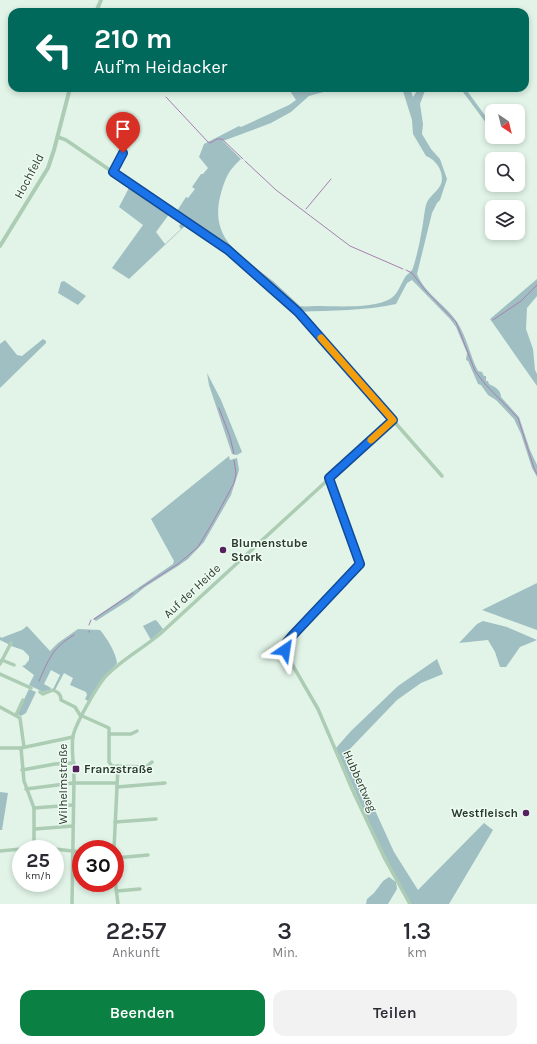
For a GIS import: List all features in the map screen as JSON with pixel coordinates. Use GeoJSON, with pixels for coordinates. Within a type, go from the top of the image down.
{"type":"FeatureCollection","features":[{"type":"Feature","properties":{"kind":"street","name":"Hochfeld"},"geometry":{"type":"LineString","coordinates":[[0,246],[48,168],[69,92]]}},
{"type":"Feature","properties":{"kind":"street"},"geometry":{"type":"LineString","coordinates":[[58,136],[228,250],[298,312],[442,476]]}},
{"type":"Feature","properties":{"kind":"street"},"geometry":{"type":"LineString","coordinates":[[113,172],[123,153]]}},
{"type":"Feature","properties":{"kind":"street","name":"Auf der Heide"},"geometry":{"type":"LineString","coordinates":[[73,737],[76,726],[100,684],[112,671],[160,634],[393,420]]}},
{"type":"Feature","properties":{"kind":"street","name":"Hubbertweg"},"geometry":{"type":"LineString","coordinates":[[329,478],[360,564],[286,643],[285,652],[318,709],[353,791],[380,848],[410,904]]}},
{"type":"Feature","properties":{"kind":"street"},"geometry":{"type":"LineString","coordinates":[[11,643],[1,661],[14,665]]}},
{"type":"Feature","properties":{"kind":"street"},"geometry":{"type":"LineString","coordinates":[[0,675],[31,688]]}},
{"type":"Feature","properties":{"kind":"street"},"geometry":{"type":"LineString","coordinates":[[40,692],[43,694],[53,690],[57,692],[61,696],[61,700],[75,707],[80,715],[109,728],[109,762],[112,766],[146,767],[152,762]]}},
{"type":"Feature","properties":{"kind":"street"},"geometry":{"type":"LineString","coordinates":[[16,715],[23,700]]}},
{"type":"Feature","properties":{"kind":"street"},"geometry":{"type":"LineString","coordinates":[[0,707],[20,718],[22,770],[26,789],[34,808],[34,840]]}},
{"type":"Feature","properties":{"kind":"street"},"geometry":{"type":"LineString","coordinates":[[110,734],[131,734],[137,731]]}},
{"type":"Feature","properties":{"kind":"street"},"geometry":{"type":"LineString","coordinates":[[0,748],[22,748],[73,737]]}},
{"type":"Feature","properties":{"kind":"street","name":"Wilhelmstraße"},"geometry":{"type":"LineString","coordinates":[[73,737],[73,840]]}},
{"type":"Feature","properties":{"kind":"street"},"geometry":{"type":"LineString","coordinates":[[22,770],[49,765],[74,763]]}},
{"type":"Feature","properties":{"kind":"street"},"geometry":{"type":"LineString","coordinates":[[114,840],[118,766]]}},
{"type":"Feature","properties":{"kind":"street"},"geometry":{"type":"LineString","coordinates":[[26,789],[74,783],[117,785],[165,783]]}},
{"type":"Feature","properties":{"kind":"street"},"geometry":{"type":"LineString","coordinates":[[34,808],[73,805]]}},
{"type":"Feature","properties":{"kind":"street"},"geometry":{"type":"LineString","coordinates":[[115,822],[156,819]]}},
{"type":"Feature","properties":{"kind":"street"},"geometry":{"type":"LineString","coordinates":[[35,829],[73,826]]}},
{"type":"Feature","properties":{"kind":"street"},"geometry":{"type":"LineString","coordinates":[[0,851],[12,850]]}},
{"type":"Feature","properties":{"kind":"street"},"geometry":{"type":"LineString","coordinates":[[124,857],[148,855]]}},
{"type":"Feature","properties":{"kind":"street"},"geometry":{"type":"LineString","coordinates":[[124,891],[140,889]]}},
{"type":"Feature","properties":{"kind":"street","name":"Wilhelmstraße"},"geometry":{"type":"LineString","coordinates":[[72,892],[72,904]]}},
{"type":"Feature","properties":{"kind":"street"},"geometry":{"type":"LineString","coordinates":[[117,892],[118,904]]}},
{"type":"Feature","properties":{"kind":"shaded area"},"geometry":{"type":"Polygon","coordinates":[[[291,92],[324,92],[309,96],[291,112],[271,123],[223,141],[241,159],[228,174],[221,193],[218,209],[219,223],[230,245],[239,255],[273,281],[300,306],[364,306],[390,299],[395,295],[405,277],[413,268],[427,202],[442,183],[442,175],[439,168],[432,159],[426,156],[413,134],[412,120],[403,92],[411,92],[413,97],[416,92],[424,92],[420,104],[423,124],[422,134],[431,149],[440,159],[447,179],[440,200],[432,213],[417,274],[430,293],[457,322],[478,371],[482,372],[484,376],[486,376],[486,381],[488,381],[489,384],[499,391],[501,397],[519,417],[530,450],[537,465],[537,477],[532,468],[521,434],[514,419],[496,400],[488,395],[481,385],[478,384],[468,361],[466,360],[467,353],[456,327],[412,280],[407,283],[396,304],[360,309],[299,312],[229,250],[177,215],[177,211],[186,197],[188,198],[195,189],[192,187],[201,174],[203,174],[208,168],[199,157],[204,144],[239,126],[241,127],[289,105],[296,100],[291,92]]]}},
{"type":"Feature","properties":{"kind":"shaded area"},"geometry":{"type":"Polygon","coordinates":[[[463,92],[468,92],[485,115],[485,122],[463,92]]]}},
{"type":"Feature","properties":{"kind":"shaded area"},"geometry":{"type":"Polygon","coordinates":[[[114,122],[132,132],[127,141],[109,131],[114,122]]]}},
{"type":"Feature","properties":{"kind":"shaded area"},"geometry":{"type":"Polygon","coordinates":[[[130,186],[170,213],[156,232],[165,244],[181,229],[179,226],[182,222],[186,225],[129,279],[112,268],[143,225],[119,207],[130,186]]]}},
{"type":"Feature","properties":{"kind":"shaded area"},"geometry":{"type":"Polygon","coordinates":[[[537,279],[537,296],[527,308],[526,329],[533,349],[535,370],[537,374],[537,386],[490,319],[537,279]]]}},
{"type":"Feature","properties":{"kind":"shaded area"},"geometry":{"type":"Polygon","coordinates":[[[64,281],[86,296],[78,305],[58,293],[61,282],[64,281]]]}},
{"type":"Feature","properties":{"kind":"shaded area"},"geometry":{"type":"Polygon","coordinates":[[[43,339],[46,343],[0,388],[0,344],[5,340],[17,355],[22,356],[43,339]]]}},
{"type":"Feature","properties":{"kind":"shaded area"},"geometry":{"type":"Polygon","coordinates":[[[207,373],[221,400],[242,452],[237,455],[232,454],[209,385],[207,373]]]}},
{"type":"Feature","properties":{"kind":"shaded area"},"geometry":{"type":"Polygon","coordinates":[[[229,456],[230,460],[237,458],[239,470],[231,495],[204,542],[188,559],[145,587],[129,600],[96,621],[93,619],[173,564],[174,561],[151,519],[229,456]]]}},
{"type":"Feature","properties":{"kind":"shaded area"},"geometry":{"type":"Polygon","coordinates":[[[537,583],[537,630],[482,610],[537,583]]]}},
{"type":"Feature","properties":{"kind":"shaded area"},"geometry":{"type":"Polygon","coordinates":[[[155,620],[163,629],[151,640],[143,626],[155,620]]]}},
{"type":"Feature","properties":{"kind":"shaded area"},"geometry":{"type":"Polygon","coordinates":[[[483,621],[507,627],[537,640],[520,647],[506,667],[500,667],[495,652],[488,640],[459,643],[477,624],[483,621]]]}},
{"type":"Feature","properties":{"kind":"shaded area"},"geometry":{"type":"Polygon","coordinates":[[[27,626],[50,651],[58,643],[78,629],[100,630],[111,646],[117,663],[88,701],[85,699],[87,695],[86,692],[70,685],[73,678],[64,673],[55,690],[53,689],[60,675],[51,670],[44,684],[51,688],[50,690],[43,692],[29,685],[34,675],[22,666],[29,660],[29,656],[23,650],[8,645],[0,640],[0,636],[1,638],[22,630],[27,626]]]}},
{"type":"Feature","properties":{"kind":"shaded area"},"geometry":{"type":"Polygon","coordinates":[[[437,659],[443,674],[421,683],[397,700],[348,751],[394,852],[418,890],[484,823],[493,830],[449,904],[410,904],[353,788],[336,748],[351,731],[398,686],[437,659]]]}},
{"type":"Feature","properties":{"kind":"shaded area"},"geometry":{"type":"Polygon","coordinates":[[[29,689],[36,692],[26,713],[21,716],[17,714],[29,689]]]}},
{"type":"Feature","properties":{"kind":"shaded area"},"geometry":{"type":"Polygon","coordinates":[[[0,792],[8,793],[2,830],[0,830],[0,792]]]}},
{"type":"Feature","properties":{"kind":"shaded area"},"geometry":{"type":"Polygon","coordinates":[[[389,877],[396,882],[397,889],[388,904],[366,904],[367,899],[374,893],[383,881],[389,877]]]}},
{"type":"Feature","properties":{"kind":"waterway"},"geometry":{"type":"LineString","coordinates":[[166,97],[208,142],[210,143],[217,139],[222,139],[243,159]]}},
{"type":"Feature","properties":{"kind":"waterway"},"geometry":{"type":"LineString","coordinates":[[245,161],[276,190],[350,246],[403,269]]}},
{"type":"Feature","properties":{"kind":"waterway"},"geometry":{"type":"LineString","coordinates":[[306,209],[331,179]]}},
{"type":"Feature","properties":{"kind":"waterway"},"geometry":{"type":"LineString","coordinates":[[406,270],[412,273],[425,290],[456,322],[475,371],[485,384],[518,418],[537,474]]}},
{"type":"Feature","properties":{"kind":"waterway"},"geometry":{"type":"LineString","coordinates":[[493,320],[521,301],[537,285]]}},
{"type":"Feature","properties":{"kind":"waterway"},"geometry":{"type":"LineString","coordinates":[[219,408],[230,437],[234,454]]}},
{"type":"Feature","properties":{"kind":"waterway"},"geometry":{"type":"LineString","coordinates":[[139,589],[178,564],[198,547],[234,483],[236,474],[234,460]]}},
{"type":"Feature","properties":{"kind":"waterway"},"geometry":{"type":"LineString","coordinates":[[94,619],[133,593]]}},
{"type":"Feature","properties":{"kind":"waterway"},"geometry":{"type":"LineString","coordinates":[[89,625],[91,620]]}},
{"type":"Feature","properties":{"kind":"waterway"},"geometry":{"type":"LineString","coordinates":[[39,681],[56,649],[74,635]]}},
{"type":"Feature","properties":{"kind":"slow traffic"},"geometry":{"type":"LineString","coordinates":[[321,338],[393,420],[371,440]]}},
{"type":"Feature","properties":{"kind":"place","name":"Blumenstube Stork"},"geometry":{"type":"Point","coordinates":[223,550]}},
{"type":"Feature","properties":{"kind":"place","name":"Franzstraße"},"geometry":{"type":"Point","coordinates":[76,769]}},
{"type":"Feature","properties":{"kind":"place","name":"Westfleisch"},"geometry":{"type":"Point","coordinates":[526,813]}},
{"type":"Feature","properties":{"kind":"route"},"geometry":{"type":"LineString","coordinates":[[123,153],[113,172],[228,250],[298,312],[393,420],[329,478],[360,564],[330,598],[292,636],[285,645],[285,650]]}}]}
